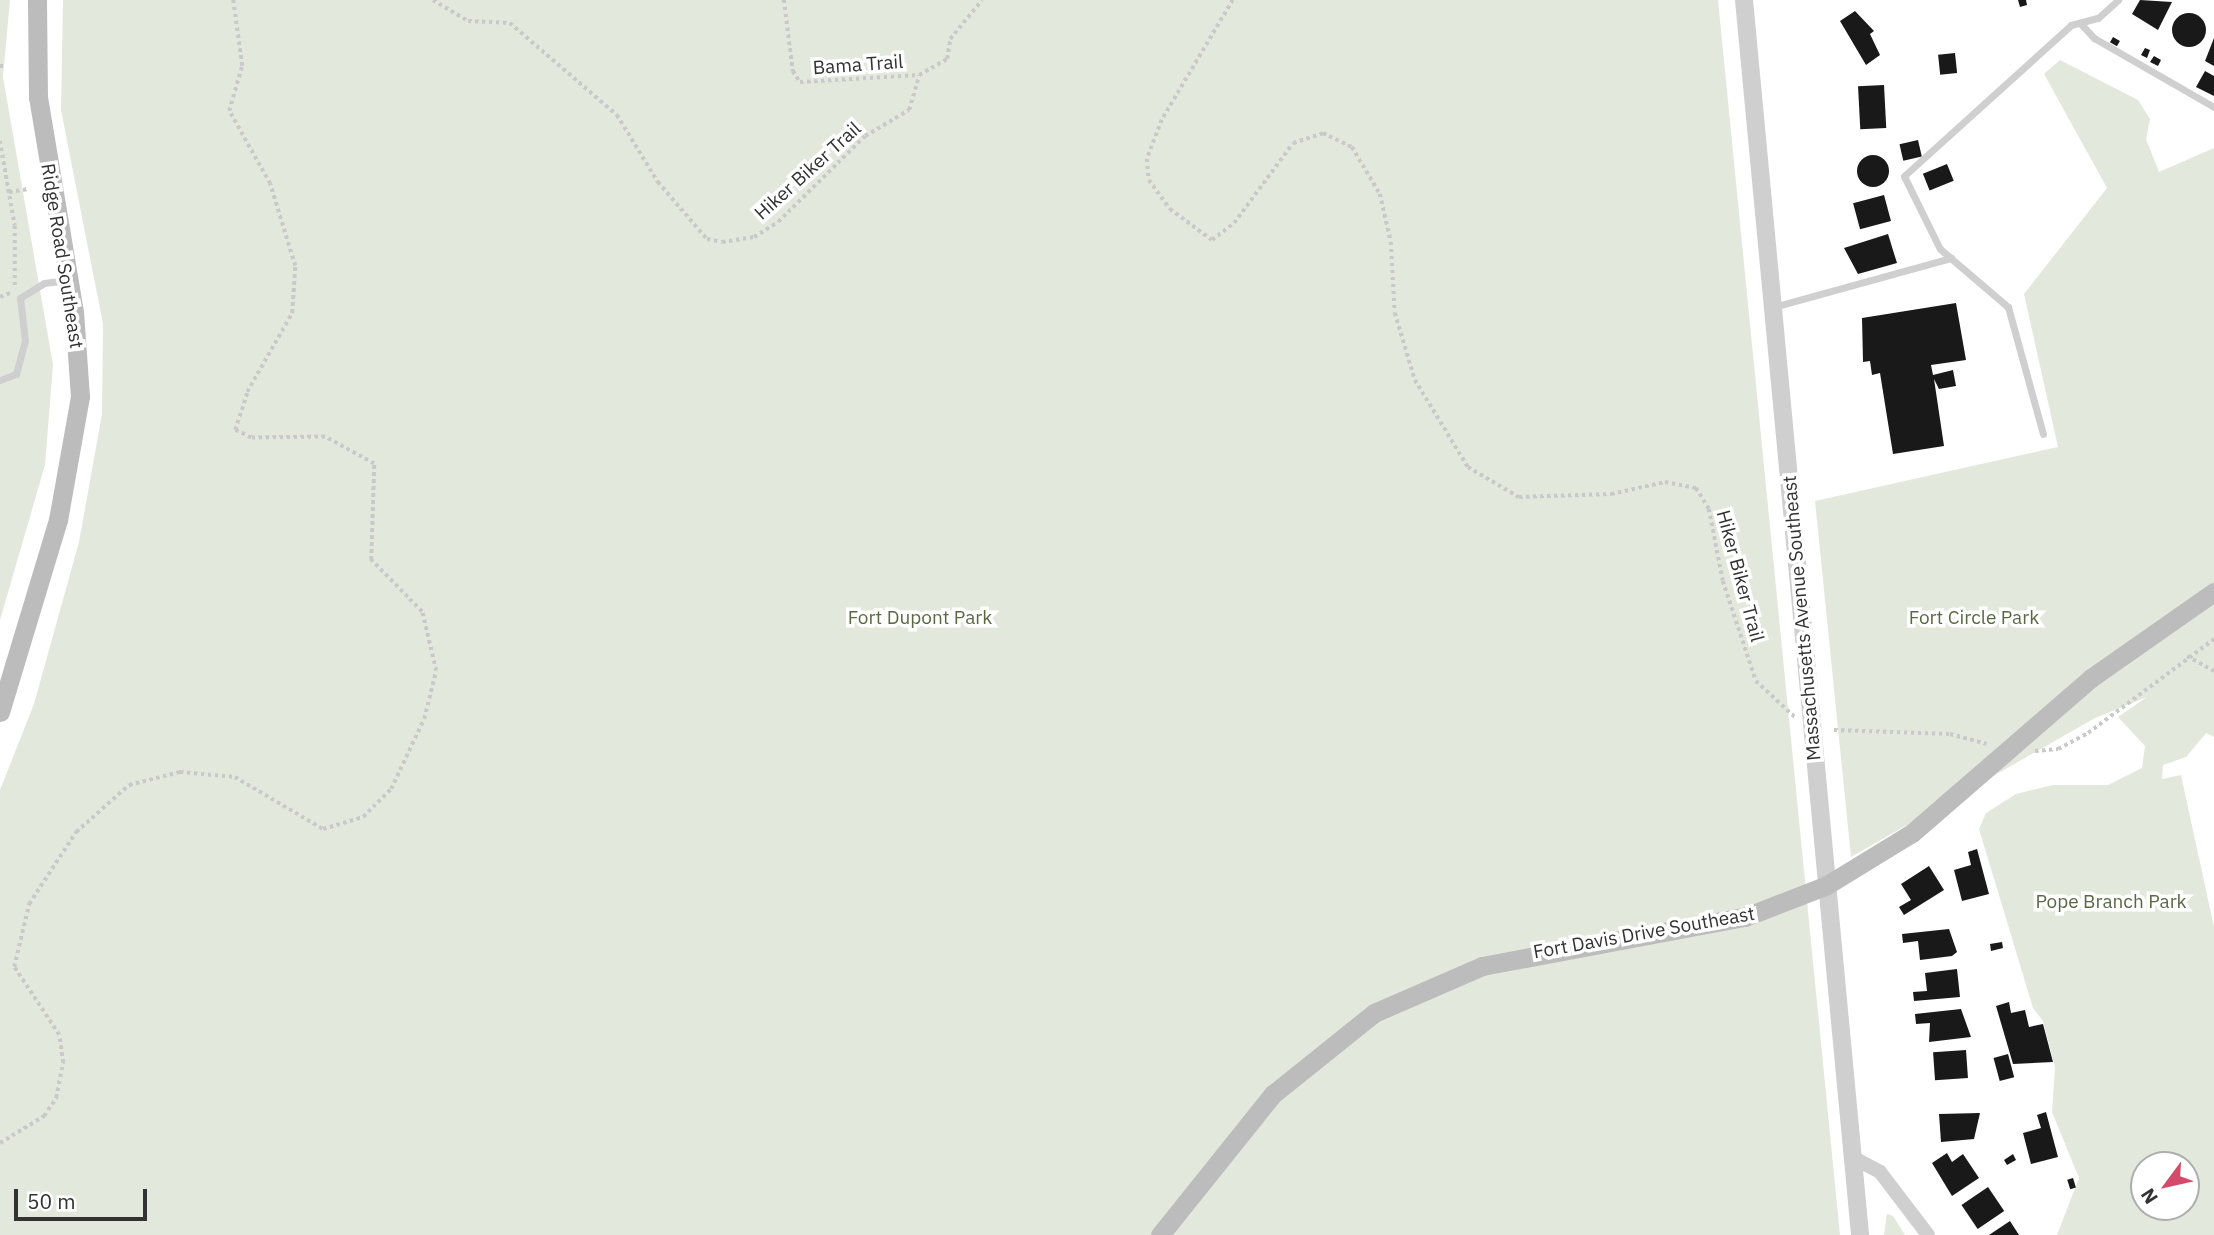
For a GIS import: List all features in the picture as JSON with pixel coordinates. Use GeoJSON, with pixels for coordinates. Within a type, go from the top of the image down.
{"type":"FeatureCollection","features":[{"type":"Feature","properties":{"kind":"main road","name":"Ridge Road Southeast"},"geometry":{"type":"LineString","coordinates":[[0,711],[38,595],[74,447],[80,372],[38,97],[37,0]]}},
{"type":"Feature","properties":{"kind":"main road","name":"Fort Davis Drive Southeast"},"geometry":{"type":"LineString","coordinates":[[1160,1235],[1273,1094],[1335,1039],[1397,1001],[1506,960],[1745,917],[1827,885],[1912,833],[2091,678],[2214,592]]}},
{"type":"Feature","properties":{"kind":"street","name":"Massachusetts Avenue Southeast"},"geometry":{"type":"LineString","coordinates":[[1744,0],[1860,1235]]}},
{"type":"Feature","properties":{"kind":"street"},"geometry":{"type":"LineString","coordinates":[[1852,1157],[1880,1172],[1928,1235]]}},
{"type":"Feature","properties":{"kind":"lane"},"geometry":{"type":"LineString","coordinates":[[2043,434],[2008,307],[1940,249],[1904,176],[2080,23],[2098,18],[2118,0]]}},
{"type":"Feature","properties":{"kind":"lane"},"geometry":{"type":"LineString","coordinates":[[2080,23],[2094,38],[2214,107]]}},
{"type":"Feature","properties":{"kind":"lane"},"geometry":{"type":"LineString","coordinates":[[1773,307],[1951,258]]}},
{"type":"Feature","properties":{"kind":"lane"},"geometry":{"type":"LineString","coordinates":[[0,380],[16,374],[24,341],[20,298],[44,283],[68,280]]}},
{"type":"Feature","properties":{"kind":"path"},"geometry":{"type":"LineString","coordinates":[[0,1143],[44,1116],[56,1098],[63,1063],[59,1035],[14,967],[29,904],[76,832],[129,785],[180,772],[235,777],[323,829],[363,817],[391,789],[424,719],[436,671],[422,612],[371,560],[374,464],[326,437],[251,438],[235,430],[247,392],[292,313],[295,266],[270,184],[229,111],[242,66],[233,0]]}},
{"type":"Feature","properties":{"kind":"path","name":"Hiker Biker Trail"},"geometry":{"type":"LineString","coordinates":[[433,0],[468,21],[510,23],[617,116],[658,182],[707,239],[722,242],[754,237],[778,222],[865,136],[909,110],[919,75]]}},
{"type":"Feature","properties":{"kind":"path","name":"Bama Trail"},"geometry":{"type":"LineString","coordinates":[[784,0],[793,71],[800,82],[919,75]]}},
{"type":"Feature","properties":{"kind":"path"},"geometry":{"type":"LineString","coordinates":[[919,75],[947,58],[950,39],[982,0]]}},
{"type":"Feature","properties":{"kind":"path","name":"Hiker Biker Trail"},"geometry":{"type":"LineString","coordinates":[[1233,0],[1162,120],[1147,159],[1149,180],[1170,209],[1212,240],[1234,223],[1293,143],[1323,133],[1352,147],[1380,194],[1391,242],[1395,313],[1415,380],[1468,467],[1519,497],[1611,494],[1665,482],[1696,488],[1709,509],[1723,581],[1756,681],[1796,719]]}},
{"type":"Feature","properties":{"kind":"path"},"geometry":{"type":"LineString","coordinates":[[0,66],[7,66]]}},
{"type":"Feature","properties":{"kind":"path"},"geometry":{"type":"LineString","coordinates":[[0,141],[9,192],[18,279],[0,297]]}},
{"type":"Feature","properties":{"kind":"path"},"geometry":{"type":"LineString","coordinates":[[9,192],[27,189]]}},
{"type":"Feature","properties":{"kind":"path"},"geometry":{"type":"LineString","coordinates":[[2026,749],[2052,750],[2080,738],[2187,656],[2214,639]]}},
{"type":"Feature","properties":{"kind":"path"},"geometry":{"type":"LineString","coordinates":[[2187,656],[2214,671]]}},
{"type":"Feature","properties":{"kind":"path"},"geometry":{"type":"LineString","coordinates":[[1834,730],[1950,734],[2001,745]]}},
{"type":"Feature","properties":{"kind":"green space"},"geometry":{"type":"Polygon","coordinates":[[[0,0],[10,0],[3,77],[53,365],[45,465],[0,620],[0,0]]]}},
{"type":"Feature","properties":{"kind":"green space","name":"Fort Dupont Park"},"geometry":{"type":"Polygon","coordinates":[[[63,0],[1718,0],[1840,1235],[0,1235],[0,790],[34,704],[79,542],[102,414],[103,324],[61,110],[63,0]]]}},
{"type":"Feature","properties":{"kind":"green space","name":"Fort Circle Park"},"geometry":{"type":"Polygon","coordinates":[[[2060,60],[2138,100],[2150,119],[2146,139],[2159,172],[2214,148],[2214,737],[2206,733],[2186,757],[2163,765],[2162,779],[2181,775],[2214,927],[2214,1235],[2057,1235],[2079,1178],[2052,1112],[2055,1067],[2043,1021],[2033,1008],[1979,829],[1986,813],[2016,794],[2053,785],[2108,785],[2142,768],[2145,746],[2118,717],[2147,697],[2095,718],[1851,857],[1815,501],[2058,447],[2024,294],[2107,188],[2044,74],[2060,60]]]}},
{"type":"Feature","properties":{"kind":"green space"},"geometry":{"type":"Polygon","coordinates":[[[1887,1214],[1893,1216],[1905,1235],[1884,1235],[1887,1214]]]}},
{"type":"Feature","properties":{"kind":"building"},"geometry":{"type":"Polygon","coordinates":[[[2018,0],[2026,0],[2027,5],[2020,7],[2018,0]]]}},
{"type":"Feature","properties":{"kind":"building"},"geometry":{"type":"Polygon","coordinates":[[[2140,0],[2172,2],[2158,30],[2132,14],[2140,0]]]}},
{"type":"Feature","properties":{"kind":"building"},"geometry":{"type":"Polygon","coordinates":[[[1855,11],[1874,31],[1870,34],[1880,55],[1866,65],[1840,21],[1855,11]]]}},
{"type":"Feature","properties":{"kind":"building"},"geometry":{"type":"Polygon","coordinates":[[[2189,13],[2201,18],[2206,30],[2201,42],[2189,47],[2177,42],[2172,30],[2177,18],[2189,13]]]}},
{"type":"Feature","properties":{"kind":"building"},"geometry":{"type":"Polygon","coordinates":[[[2113,37],[2120,41],[2117,46],[2110,42],[2113,37]]]}},
{"type":"Feature","properties":{"kind":"building"},"geometry":{"type":"Polygon","coordinates":[[[2214,38],[2214,66],[2205,61],[2214,38]]]}},
{"type":"Feature","properties":{"kind":"building"},"geometry":{"type":"Polygon","coordinates":[[[2145,48],[2150,50],[2147,58],[2141,55],[2145,48]]]}},
{"type":"Feature","properties":{"kind":"building"},"geometry":{"type":"Polygon","coordinates":[[[1955,53],[1957,73],[1940,75],[1938,55],[1955,53]]]}},
{"type":"Feature","properties":{"kind":"building"},"geometry":{"type":"Polygon","coordinates":[[[2154,56],[2161,60],[2158,66],[2150,62],[2154,56]]]}},
{"type":"Feature","properties":{"kind":"building"},"geometry":{"type":"Polygon","coordinates":[[[2205,71],[2214,76],[2214,96],[2196,87],[2205,71]]]}},
{"type":"Feature","properties":{"kind":"building"},"geometry":{"type":"Polygon","coordinates":[[[1884,85],[1886,128],[1860,129],[1858,86],[1884,85]]]}},
{"type":"Feature","properties":{"kind":"building"},"geometry":{"type":"Polygon","coordinates":[[[1918,140],[1922,157],[1903,161],[1899,144],[1918,140]]]}},
{"type":"Feature","properties":{"kind":"building"},"geometry":{"type":"Polygon","coordinates":[[[1873,155],[1884,160],[1889,171],[1884,182],[1873,187],[1862,182],[1857,171],[1862,160],[1873,155]]]}},
{"type":"Feature","properties":{"kind":"building"},"geometry":{"type":"Polygon","coordinates":[[[1947,164],[1954,181],[1930,190],[1923,174],[1947,164]]]}},
{"type":"Feature","properties":{"kind":"building"},"geometry":{"type":"Polygon","coordinates":[[[1884,195],[1891,221],[1860,229],[1853,203],[1884,195]]]}},
{"type":"Feature","properties":{"kind":"building"},"geometry":{"type":"Polygon","coordinates":[[[1888,234],[1897,263],[1858,274],[1844,248],[1888,234]]]}},
{"type":"Feature","properties":{"kind":"building"},"geometry":{"type":"Polygon","coordinates":[[[1956,303],[1966,360],[1931,365],[1933,375],[1953,370],[1956,386],[1939,389],[1934,379],[1944,446],[1893,454],[1880,373],[1872,375],[1870,361],[1863,362],[1862,318],[1956,303]]]}},
{"type":"Feature","properties":{"kind":"building"},"geometry":{"type":"Polygon","coordinates":[[[1977,849],[1989,894],[1962,901],[1954,870],[1971,865],[1968,852],[1977,849]]]}},
{"type":"Feature","properties":{"kind":"building"},"geometry":{"type":"Polygon","coordinates":[[[1929,866],[1944,890],[1904,915],[1899,907],[1911,900],[1901,884],[1929,866]]]}},
{"type":"Feature","properties":{"kind":"building"},"geometry":{"type":"Polygon","coordinates":[[[1949,929],[1957,952],[1952,956],[1920,960],[1918,941],[1903,943],[1902,934],[1949,929]]]}},
{"type":"Feature","properties":{"kind":"building"},"geometry":{"type":"Polygon","coordinates":[[[2002,942],[2003,948],[1991,951],[1990,944],[2002,942]]]}},
{"type":"Feature","properties":{"kind":"building"},"geometry":{"type":"Polygon","coordinates":[[[1957,969],[1960,997],[1914,1001],[1913,992],[1927,991],[1925,973],[1957,969]]]}},
{"type":"Feature","properties":{"kind":"building"},"geometry":{"type":"Polygon","coordinates":[[[2009,1002],[2011,1013],[2025,1010],[2029,1027],[2043,1024],[2053,1062],[2013,1064],[1996,1006],[2009,1002]]]}},
{"type":"Feature","properties":{"kind":"building"},"geometry":{"type":"Polygon","coordinates":[[[1961,1009],[1971,1037],[1929,1042],[1930,1023],[1916,1024],[1915,1014],[1961,1009]]]}},
{"type":"Feature","properties":{"kind":"building"},"geometry":{"type":"Polygon","coordinates":[[[1966,1050],[1968,1078],[1935,1080],[1933,1052],[1966,1050]]]}},
{"type":"Feature","properties":{"kind":"building"},"geometry":{"type":"Polygon","coordinates":[[[2008,1054],[2014,1077],[2000,1081],[1994,1058],[2008,1054]]]}},
{"type":"Feature","properties":{"kind":"building"},"geometry":{"type":"Polygon","coordinates":[[[2046,1112],[2058,1157],[2031,1164],[2023,1133],[2041,1128],[2037,1115],[2046,1112]]]}},
{"type":"Feature","properties":{"kind":"building"},"geometry":{"type":"Polygon","coordinates":[[[1980,1113],[1974,1139],[1941,1142],[1939,1114],[1980,1113]]]}},
{"type":"Feature","properties":{"kind":"building"},"geometry":{"type":"Polygon","coordinates":[[[1947,1153],[1952,1162],[1963,1154],[1979,1178],[1952,1196],[1932,1163],[1947,1153]]]}},
{"type":"Feature","properties":{"kind":"building"},"geometry":{"type":"Polygon","coordinates":[[[2013,1154],[2016,1160],[2007,1165],[2004,1160],[2013,1154]]]}},
{"type":"Feature","properties":{"kind":"building"},"geometry":{"type":"Polygon","coordinates":[[[2073,1178],[2076,1188],[2070,1189],[2067,1180],[2073,1178]]]}},
{"type":"Feature","properties":{"kind":"building"},"geometry":{"type":"Polygon","coordinates":[[[1988,1187],[2004,1211],[1978,1229],[1961,1205],[1988,1187]]]}},
{"type":"Feature","properties":{"kind":"building"},"geometry":{"type":"Polygon","coordinates":[[[2010,1221],[2019,1235],[1989,1235],[2010,1221]]]}},
{"type":"Feature","properties":{"kind":"park label","name":"Pope Branch Park"},"geometry":{"type":"Point","coordinates":[2111,902]}}]}
